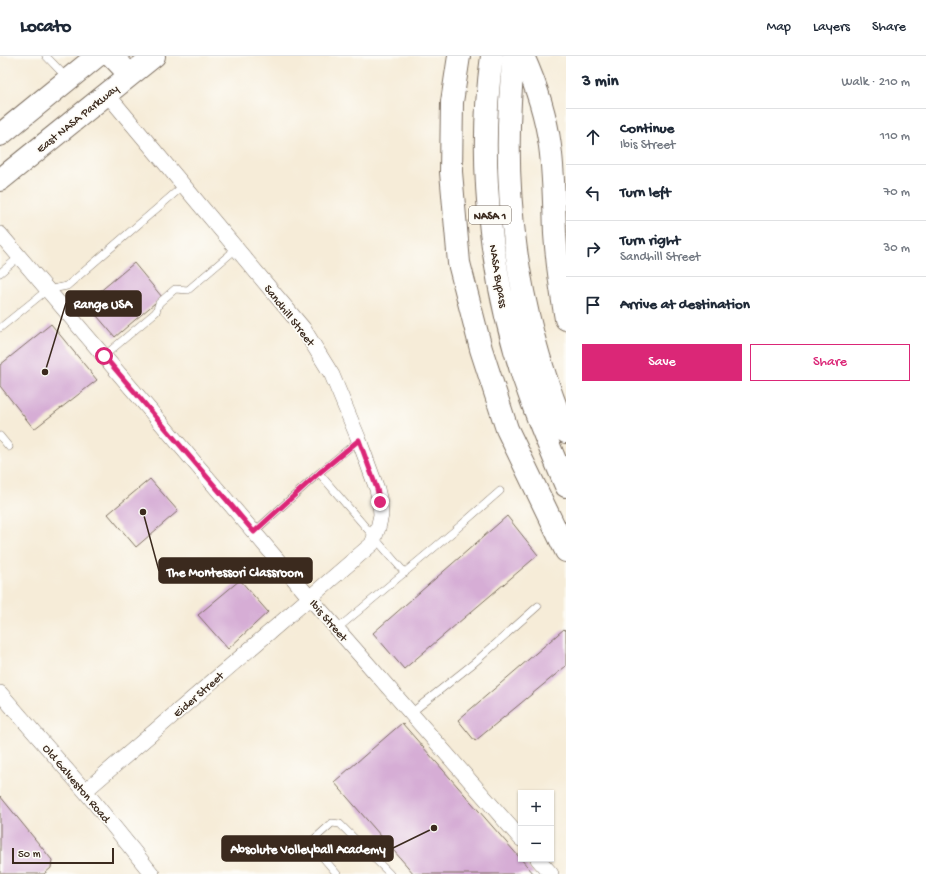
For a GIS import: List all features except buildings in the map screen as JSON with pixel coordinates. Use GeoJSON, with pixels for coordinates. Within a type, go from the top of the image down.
{"type":"FeatureCollection","features":[{"type":"Feature","properties":{"kind":"main road"},"geometry":{"type":"LineString","coordinates":[[0,135],[97,56]]}},
{"type":"Feature","properties":{"kind":"main road"},"geometry":{"type":"LineString","coordinates":[[112,56],[130,75]]}},
{"type":"Feature","properties":{"kind":"main road","name":"East NASA Parkway"},"geometry":{"type":"LineString","coordinates":[[0,180],[154,56]]}},
{"type":"Feature","properties":{"kind":"main road"},"geometry":{"type":"LineString","coordinates":[[459,56],[452,102],[451,172],[458,262],[481,349],[507,429],[566,551]]}},
{"type":"Feature","properties":{"kind":"main road","name":"NASA Bypass"},"geometry":{"type":"LineString","coordinates":[[492,56],[487,140],[488,189],[490,216],[503,302],[508,325],[566,432]]}},
{"type":"Feature","properties":{"kind":"main road","name":"NASA Bypass"},"geometry":{"type":"LineString","coordinates":[[514,56],[508,125],[509,190],[514,238],[527,314],[532,401],[566,486]]}},
{"type":"Feature","properties":{"kind":"main road"},"geometry":{"type":"LineString","coordinates":[[523,56],[535,84],[550,145],[557,260],[560,289],[566,319]]}},
{"type":"Feature","properties":{"kind":"street","name":"Sandhill Street"},"geometry":{"type":"LineString","coordinates":[[107,94],[303,328],[332,375],[359,440],[377,489],[380,502],[381,515],[375,538],[372,544],[310,598]]}},
{"type":"Feature","properties":{"kind":"street","name":"Ibis Street"},"geometry":{"type":"LineString","coordinates":[[0,234],[310,598],[518,836]]}},
{"type":"Feature","properties":{"kind":"street","name":"Eider Street"},"geometry":{"type":"LineString","coordinates":[[85,791],[310,598]]}},
{"type":"Feature","properties":{"kind":"street","name":"Old Galveston Road"},"geometry":{"type":"LineString","coordinates":[[0,693],[85,791],[152,874]]}},
{"type":"Feature","properties":{"kind":"street"},"geometry":{"type":"LineString","coordinates":[[541,862],[551,874]]}},
{"type":"Feature","properties":{"kind":"lane"},"geometry":{"type":"LineString","coordinates":[[46,56],[68,79]]}},
{"type":"Feature","properties":{"kind":"lane"},"geometry":{"type":"LineString","coordinates":[[0,328],[47,290],[67,286],[183,186]]}},
{"type":"Feature","properties":{"kind":"lane"},"geometry":{"type":"LineString","coordinates":[[104,356],[156,312],[159,303],[175,289],[188,290],[236,249]]}},
{"type":"Feature","properties":{"kind":"lane"},"geometry":{"type":"LineString","coordinates":[[0,274],[19,257]]}},
{"type":"Feature","properties":{"kind":"lane"},"geometry":{"type":"LineString","coordinates":[[0,436],[9,447]]}},
{"type":"Feature","properties":{"kind":"lane"},"geometry":{"type":"LineString","coordinates":[[254,532],[319,473],[359,440]]}},
{"type":"Feature","properties":{"kind":"lane"},"geometry":{"type":"LineString","coordinates":[[319,473],[405,573]]}},
{"type":"Feature","properties":{"kind":"lane"},"geometry":{"type":"LineString","coordinates":[[337,629],[500,491]]}},
{"type":"Feature","properties":{"kind":"lane"},"geometry":{"type":"LineString","coordinates":[[410,713],[474,663],[538,606]]}},
{"type":"Feature","properties":{"kind":"lane"},"geometry":{"type":"LineString","coordinates":[[337,874],[312,846],[311,842],[332,823],[340,824],[390,874]]}},
{"type":"Feature","properties":{"kind":"place","name":"Range USA"},"geometry":{"type":"Point","coordinates":[45,372]}},
{"type":"Feature","properties":{"kind":"place","name":"The Montessori Classroom"},"geometry":{"type":"Point","coordinates":[143,512]}},
{"type":"Feature","properties":{"kind":"place","name":"Absolute Volleyball Academy"},"geometry":{"type":"Point","coordinates":[434,828]}},
{"type":"Feature","properties":{"kind":"route"},"geometry":{"type":"LineString","coordinates":[[104,356],[254,532],[319,473],[359,440],[377,489],[380,502]]}}]}
